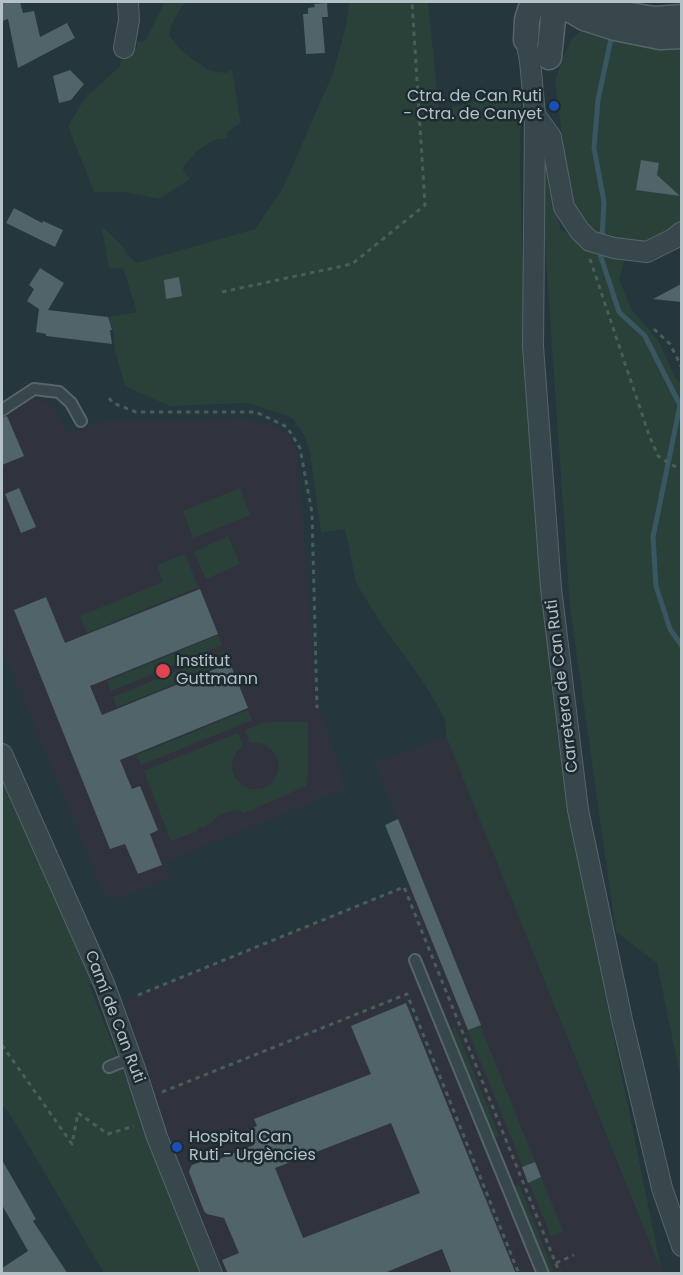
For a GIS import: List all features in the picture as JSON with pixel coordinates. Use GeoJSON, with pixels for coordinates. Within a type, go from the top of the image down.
{"type":"FeatureCollection","features":[{"type":"Feature","properties":{"kind":"street"},"geometry":{"type":"LineString","coordinates":[[124,48],[129,20],[128,2]]}},
{"type":"Feature","properties":{"kind":"street"},"geometry":{"type":"LineString","coordinates":[[514,2],[526,40]]}},
{"type":"Feature","properties":{"kind":"street"},"geometry":{"type":"LineString","coordinates":[[526,40],[527,20],[530,10],[537,2]]}},
{"type":"Feature","properties":{"kind":"street"},"geometry":{"type":"LineString","coordinates":[[549,57],[555,2],[583,7],[615,28],[668,29],[681,17]]}},
{"type":"Feature","properties":{"kind":"street"},"geometry":{"type":"LineString","coordinates":[[549,57],[575,25],[583,7]]}},
{"type":"Feature","properties":{"kind":"street","name":"Carretera de Can Ruti"},"geometry":{"type":"LineString","coordinates":[[526,40],[535,115],[533,346],[551,588],[578,810],[622,1020],[659,1176],[681,1246]]}},
{"type":"Feature","properties":{"kind":"street","name":"Carretera de Can Ruti"},"geometry":{"type":"LineString","coordinates":[[535,115],[549,57]]}},
{"type":"Feature","properties":{"kind":"street"},"geometry":{"type":"LineString","coordinates":[[535,115],[551,137],[564,207],[584,235],[614,248],[647,252],[673,239],[681,232]]}},
{"type":"Feature","properties":{"kind":"street","name":"Camí de Can Ruti"},"geometry":{"type":"LineString","coordinates":[[3,754],[105,986],[157,1137],[212,1274]]}},
{"type":"Feature","properties":{"kind":"lane"},"geometry":{"type":"LineString","coordinates":[[2,410],[34,389],[59,392],[71,403],[81,421]]}},
{"type":"Feature","properties":{"kind":"lane"},"geometry":{"type":"LineString","coordinates":[[415,960],[543,1274]]}},
{"type":"Feature","properties":{"kind":"lane"},"geometry":{"type":"LineString","coordinates":[[109,1067],[131,1058]]}},
{"type":"Feature","properties":{"kind":"path"},"geometry":{"type":"LineString","coordinates":[[222,292],[352,264],[424,205],[412,2]]}},
{"type":"Feature","properties":{"kind":"path"},"geometry":{"type":"LineString","coordinates":[[584,235],[649,435],[658,456],[681,468]]}},
{"type":"Feature","properties":{"kind":"path"},"geometry":{"type":"LineString","coordinates":[[654,329],[670,344],[681,368]]}},
{"type":"Feature","properties":{"kind":"path"},"geometry":{"type":"LineString","coordinates":[[109,398],[113,403],[136,412],[256,412],[288,427],[300,448],[312,513],[317,708]]}},
{"type":"Feature","properties":{"kind":"path"},"geometry":{"type":"LineString","coordinates":[[138,995],[404,887],[560,1274]]}},
{"type":"Feature","properties":{"kind":"path"},"geometry":{"type":"LineString","coordinates":[[155,1095],[407,994],[519,1274]]}},
{"type":"Feature","properties":{"kind":"path"},"geometry":{"type":"LineString","coordinates":[[2,1045],[72,1144],[78,1113],[108,1134],[142,1123]]}},
{"type":"Feature","properties":{"kind":"path"},"geometry":{"type":"LineString","coordinates":[[556,1263],[574,1256]]}},
{"type":"Feature","properties":{"kind":"shaded area","name":"Institut Guttmann"},"geometry":{"type":"Polygon","coordinates":[[[46,401],[54,407],[69,434],[101,421],[246,419],[279,428],[291,438],[297,451],[316,694],[345,789],[166,862],[171,877],[123,897],[114,898],[104,893],[2,647],[2,420],[25,402],[46,401]]]}},
{"type":"Feature","properties":{"kind":"shaded area"},"geometry":{"type":"Polygon","coordinates":[[[446,736],[662,1273],[224,1273],[154,1111],[123,1001],[422,881],[375,764],[446,736]]]}},
{"type":"Feature","properties":{"kind":"green space"},"geometry":{"type":"Polygon","coordinates":[[[165,2],[186,2],[172,24],[169,35],[178,47],[210,71],[226,73],[232,70],[241,124],[227,133],[227,138],[214,140],[197,151],[183,170],[190,179],[159,199],[125,192],[94,192],[68,126],[85,98],[120,66],[120,62],[137,47],[137,42],[145,41],[165,2]]]}},
{"type":"Feature","properties":{"kind":"green space"},"geometry":{"type":"Polygon","coordinates":[[[349,2],[428,2],[439,110],[521,91],[520,167],[526,395],[558,742],[588,910],[662,1273],[446,736],[445,719],[424,683],[382,625],[356,583],[345,529],[321,533],[310,452],[304,435],[293,419],[288,416],[248,403],[170,406],[156,400],[125,386],[115,350],[113,331],[108,317],[137,312],[123,268],[109,269],[102,228],[124,248],[136,263],[255,229],[281,191],[333,73],[346,26],[349,2]]]}},
{"type":"Feature","properties":{"kind":"green space"},"geometry":{"type":"Polygon","coordinates":[[[583,29],[681,45],[682,224],[661,239],[641,242],[588,236],[572,213],[555,81],[572,39],[583,29]]]}},
{"type":"Feature","properties":{"kind":"green space"},"geometry":{"type":"Polygon","coordinates":[[[544,153],[560,228],[573,239],[600,253],[625,259],[619,279],[631,309],[658,340],[675,377],[681,384],[681,1081],[657,963],[616,932],[570,608],[544,230],[544,153]]]}},
{"type":"Feature","properties":{"kind":"green space"},"geometry":{"type":"Polygon","coordinates":[[[240,488],[250,515],[193,538],[183,511],[240,488]]]}},
{"type":"Feature","properties":{"kind":"green space"},"geometry":{"type":"Polygon","coordinates":[[[228,536],[240,564],[206,579],[194,552],[228,536]]]}},
{"type":"Feature","properties":{"kind":"green space"},"geometry":{"type":"Polygon","coordinates":[[[185,554],[198,587],[87,633],[80,616],[163,582],[157,565],[185,554]]]}},
{"type":"Feature","properties":{"kind":"green space"},"geometry":{"type":"Polygon","coordinates":[[[218,635],[222,645],[111,691],[107,681],[218,635]]]}},
{"type":"Feature","properties":{"kind":"green space"},"geometry":{"type":"Polygon","coordinates":[[[224,652],[229,662],[117,707],[113,697],[224,652]]]}},
{"type":"Feature","properties":{"kind":"green space"},"geometry":{"type":"Polygon","coordinates":[[[248,710],[252,720],[141,765],[137,755],[248,710]]]}},
{"type":"Feature","properties":{"kind":"green space"},"geometry":{"type":"Polygon","coordinates":[[[271,722],[308,722],[306,786],[244,813],[238,810],[221,814],[204,828],[200,827],[195,832],[171,841],[144,771],[238,733],[243,746],[237,751],[232,761],[235,778],[250,789],[264,788],[273,782],[277,774],[279,766],[277,758],[265,745],[250,743],[245,730],[271,722]]]}},
{"type":"Feature","properties":{"kind":"green space"},"geometry":{"type":"Polygon","coordinates":[[[2,778],[74,941],[91,983],[89,985],[203,1273],[104,1273],[8,1111],[2,1105],[2,778]]]}},
{"type":"Feature","properties":{"kind":"green space"},"geometry":{"type":"Polygon","coordinates":[[[480,1025],[535,1162],[523,1167],[468,1030],[480,1025]]]}},
{"type":"Feature","properties":{"kind":"green space"},"geometry":{"type":"Polygon","coordinates":[[[455,1027],[499,1136],[494,1138],[450,1029],[455,1027]]]}},
{"type":"Feature","properties":{"kind":"green space"},"geometry":{"type":"Polygon","coordinates":[[[541,1177],[563,1231],[551,1236],[529,1182],[541,1177]]]}},
{"type":"Feature","properties":{"kind":"green space"},"geometry":{"type":"Polygon","coordinates":[[[519,1185],[554,1273],[549,1273],[514,1187],[519,1185]]]}},
{"type":"Feature","properties":{"kind":"building"},"geometry":{"type":"Polygon","coordinates":[[[2,2],[20,2],[23,13],[34,11],[40,37],[67,23],[75,38],[18,68],[8,19],[2,21],[2,2]]]}},
{"type":"Feature","properties":{"kind":"building"},"geometry":{"type":"Polygon","coordinates":[[[327,3],[328,17],[322,17],[325,53],[306,54],[303,14],[308,14],[308,8],[315,7],[314,4],[327,3]]]}},
{"type":"Feature","properties":{"kind":"building"},"geometry":{"type":"Polygon","coordinates":[[[70,70],[84,84],[71,100],[59,103],[53,76],[70,70]]]}},
{"type":"Feature","properties":{"kind":"building"},"geometry":{"type":"Polygon","coordinates":[[[641,160],[659,163],[657,175],[680,196],[636,190],[641,160]]]}},
{"type":"Feature","properties":{"kind":"building"},"geometry":{"type":"Polygon","coordinates":[[[14,208],[42,223],[43,221],[63,230],[55,247],[6,223],[14,208]]]}},
{"type":"Feature","properties":{"kind":"building"},"geometry":{"type":"Polygon","coordinates":[[[40,268],[64,283],[48,310],[108,317],[112,330],[110,330],[112,344],[46,336],[46,334],[36,332],[39,309],[27,301],[34,289],[29,285],[40,268]]]}},
{"type":"Feature","properties":{"kind":"building"},"geometry":{"type":"Polygon","coordinates":[[[179,277],[182,296],[166,299],[164,280],[179,277]]]}},
{"type":"Feature","properties":{"kind":"building"},"geometry":{"type":"Polygon","coordinates":[[[681,284],[681,302],[653,299],[681,284]]]}},
{"type":"Feature","properties":{"kind":"building"},"geometry":{"type":"Polygon","coordinates":[[[7,416],[24,456],[2,465],[2,417],[7,416]]]}},
{"type":"Feature","properties":{"kind":"building"},"geometry":{"type":"Polygon","coordinates":[[[19,488],[36,527],[21,533],[5,494],[19,488]]]}},
{"type":"Feature","properties":{"kind":"building"},"geometry":{"type":"Polygon","coordinates":[[[200,589],[218,634],[90,686],[102,715],[230,663],[248,708],[120,760],[132,789],[140,786],[158,830],[150,834],[162,865],[138,874],[125,844],[110,849],[14,610],[46,597],[65,643],[200,589]]]}},
{"type":"Feature","properties":{"kind":"building"},"geometry":{"type":"Polygon","coordinates":[[[398,819],[481,1025],[468,1030],[385,825],[398,819]]]}},
{"type":"Feature","properties":{"kind":"building"},"geometry":{"type":"Polygon","coordinates":[[[406,1003],[516,1274],[452,1274],[442,1249],[382,1274],[228,1274],[222,1260],[239,1253],[224,1218],[207,1214],[204,1211],[189,1172],[190,1169],[192,1165],[203,1161],[210,1163],[254,1145],[248,1130],[257,1126],[254,1119],[371,1074],[351,1026],[406,1003]],[[391,1123],[275,1168],[303,1238],[420,1193],[391,1123]]]}},
{"type":"Feature","properties":{"kind":"building"},"geometry":{"type":"Polygon","coordinates":[[[2,1160],[36,1219],[33,1221],[68,1274],[2,1274],[2,1268],[28,1251],[2,1205],[2,1160]]]}},
{"type":"Feature","properties":{"kind":"building"},"geometry":{"type":"Polygon","coordinates":[[[535,1162],[541,1177],[528,1183],[522,1167],[535,1162]]]}},
{"type":"Feature","properties":{"kind":"waterway"},"geometry":{"type":"LineString","coordinates":[[612,34],[598,100],[594,148],[604,202],[600,254],[619,312],[645,336],[680,405],[653,537],[656,586],[670,629],[682,646]]}},
{"type":"Feature","properties":{"kind":"place","name":"Ctra. de Can Ruti - Ctra. de Canyet"},"geometry":{"type":"Point","coordinates":[554,106]}},
{"type":"Feature","properties":{"kind":"place","name":"Institut Guttmann"},"geometry":{"type":"Point","coordinates":[163,671]}},
{"type":"Feature","properties":{"kind":"place","name":"Hospital Can Ruti - Urgències"},"geometry":{"type":"Point","coordinates":[177,1147]}}]}
